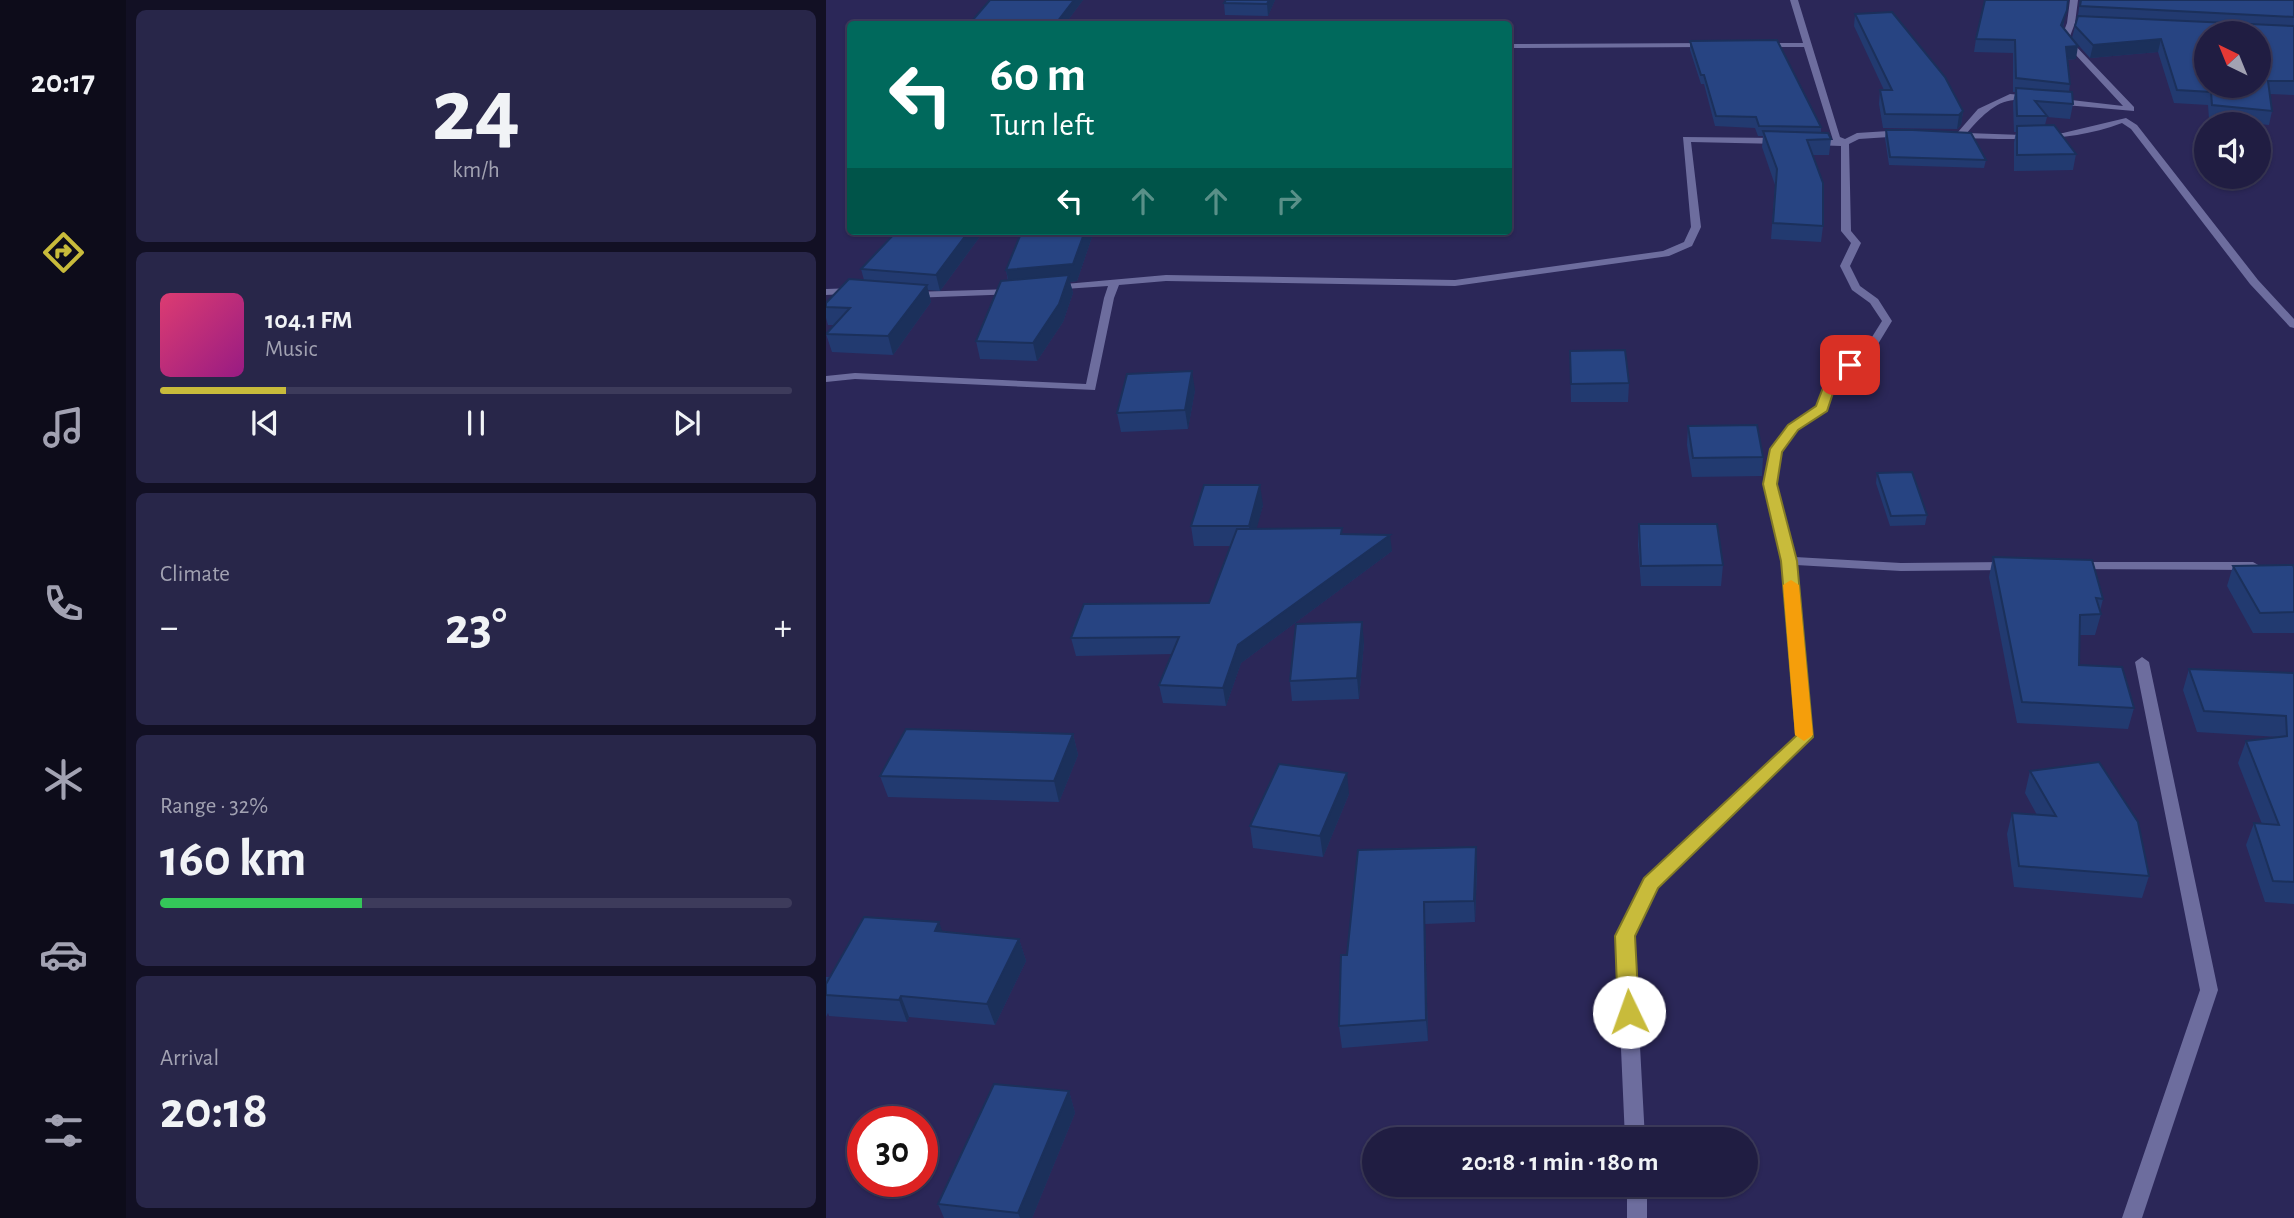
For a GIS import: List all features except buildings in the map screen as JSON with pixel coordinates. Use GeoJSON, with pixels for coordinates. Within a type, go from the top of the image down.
{"type":"FeatureCollection","features":[{"type":"Feature","properties":{"kind":"street"},"geometry":{"type":"LineString","coordinates":[[1794,0],[1836,138],[1845,143]]}},
{"type":"Feature","properties":{"kind":"street"},"geometry":{"type":"LineString","coordinates":[[1960,135],[1981,111],[2010,97],[2132,109],[2119,99],[2085,57],[2065,39],[2071,23],[2074,0]]}},
{"type":"Feature","properties":{"kind":"street"},"geometry":{"type":"LineString","coordinates":[[2071,23],[2084,24]]}},
{"type":"Feature","properties":{"kind":"street"},"geometry":{"type":"LineString","coordinates":[[1512,47],[1715,45]]}},
{"type":"Feature","properties":{"kind":"street"},"geometry":{"type":"LineString","coordinates":[[1755,45],[1808,45]]}},
{"type":"Feature","properties":{"kind":"street"},"geometry":{"type":"LineString","coordinates":[[1935,134],[2036,139],[2080,135],[2123,120],[2134,127],[2254,282],[2294,325]]}},
{"type":"Feature","properties":{"kind":"street"},"geometry":{"type":"LineString","coordinates":[[1805,142],[1845,143],[1857,136],[1910,133]]}},
{"type":"Feature","properties":{"kind":"street"},"geometry":{"type":"LineString","coordinates":[[1048,289],[1166,278],[1455,283],[1665,254],[1688,244],[1696,227],[1686,139],[1792,142]]}},
{"type":"Feature","properties":{"kind":"street"},"geometry":{"type":"LineString","coordinates":[[1634,1127],[1625,936],[1651,883],[1804,737],[1789,561],[1770,484],[1775,452],[1793,428],[1822,408],[1830,382],[1871,347],[1887,321],[1874,301],[1856,288],[1845,266],[1856,243],[1846,231],[1845,143]]}},
{"type":"Feature","properties":{"kind":"street"},"geometry":{"type":"LineString","coordinates":[[826,379],[855,376],[1091,388],[1109,298],[1115,283]]}},
{"type":"Feature","properties":{"kind":"street"},"geometry":{"type":"LineString","coordinates":[[826,292],[864,290]]}},
{"type":"Feature","properties":{"kind":"street"},"geometry":{"type":"LineString","coordinates":[[902,294],[926,297],[1022,291]]}},
{"type":"Feature","properties":{"kind":"street"},"geometry":{"type":"LineString","coordinates":[[1789,561],[1901,567],[2025,566]]}},
{"type":"Feature","properties":{"kind":"street"},"geometry":{"type":"LineString","coordinates":[[2067,566],[2267,566]]}},
{"type":"Feature","properties":{"kind":"street"},"geometry":{"type":"LineString","coordinates":[[2132,1218],[2209,990],[2142,662]]}},
{"type":"Feature","properties":{"kind":"street"},"geometry":{"type":"LineString","coordinates":[[1637,1197],[1637,1218]]}},
{"type":"Feature","properties":{"kind":"slow traffic"},"geometry":{"type":"LineString","coordinates":[[1791,585],[1804,735]]}},
{"type":"Feature","properties":{"kind":"route"},"geometry":{"type":"LineString","coordinates":[[1629,1012],[1625,936],[1651,883],[1804,737],[1789,561],[1770,484],[1775,452],[1793,428],[1822,408],[1830,382],[1850,365]]}}]}
